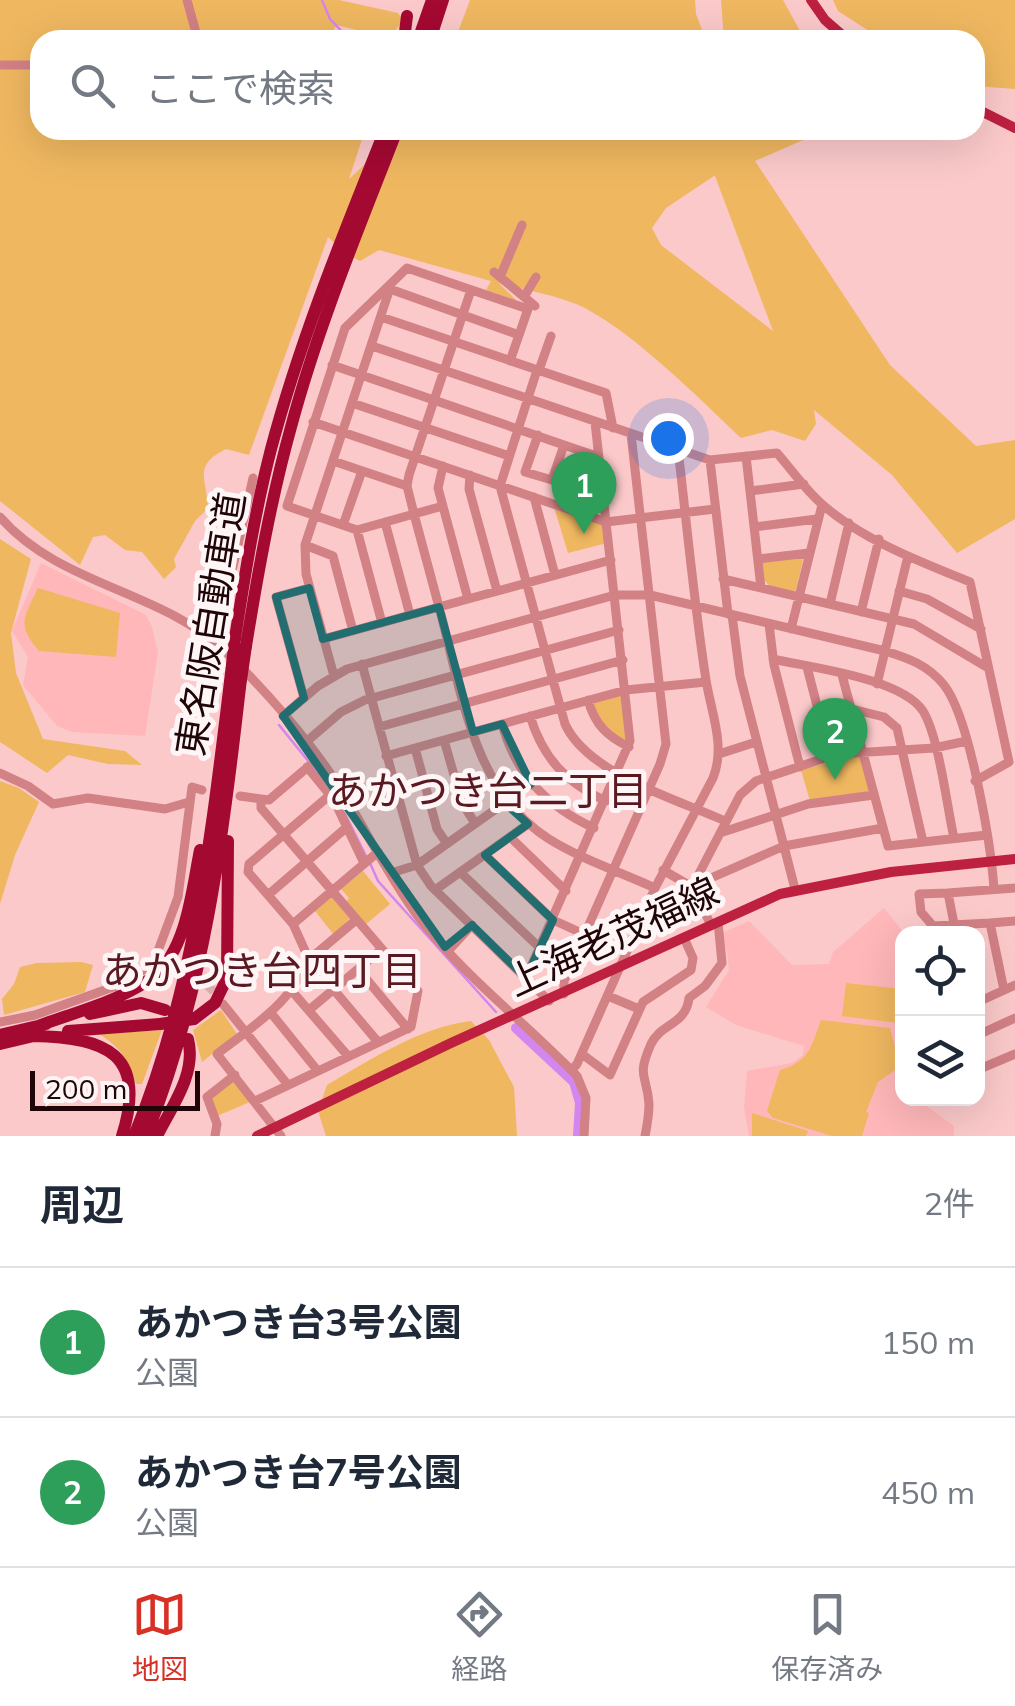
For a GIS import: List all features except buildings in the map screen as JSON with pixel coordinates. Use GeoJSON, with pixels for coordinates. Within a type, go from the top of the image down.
{"type":"FeatureCollection","features":[{"type":"Feature","properties":{"kind":"highway"},"geometry":{"type":"LineString","coordinates":[[422,30],[432,0]]}},
{"type":"Feature","properties":{"kind":"highway"},"geometry":{"type":"LineString","coordinates":[[433,30],[442,5]]}},
{"type":"Feature","properties":{"kind":"highway"},"geometry":{"type":"LineString","coordinates":[[405,30],[407,16]]}},
{"type":"Feature","properties":{"kind":"highway","name":"東名阪自動車道"},"geometry":{"type":"LineString","coordinates":[[146,1136],[169,1076],[195,983],[214,886],[251,540],[271,450],[301,351],[378,140]]}},
{"type":"Feature","properties":{"kind":"highway","name":"東名阪自動車道"},"geometry":{"type":"LineString","coordinates":[[240,642],[290,427],[393,140]]}},
{"type":"Feature","properties":{"kind":"highway"},"geometry":{"type":"LineString","coordinates":[[0,1035],[160,1024],[194,1019],[215,1004],[227,978],[229,732]]}},
{"type":"Feature","properties":{"kind":"highway"},"geometry":{"type":"LineString","coordinates":[[0,1044],[136,988],[168,960],[192,889],[229,732]]}},
{"type":"Feature","properties":{"kind":"highway","name":"東名阪自動車道"},"geometry":{"type":"LineString","coordinates":[[134,1136],[159,1071],[184,982],[229,732]]}},
{"type":"Feature","properties":{"kind":"highway"},"geometry":{"type":"LineString","coordinates":[[36,1031],[131,1004],[149,1003],[165,1010]]}},
{"type":"Feature","properties":{"kind":"highway"},"geometry":{"type":"LineString","coordinates":[[36,1031],[80,1038],[103,1047],[119,1061],[131,1091],[122,1136]]}},
{"type":"Feature","properties":{"kind":"highway"},"geometry":{"type":"LineString","coordinates":[[157,1136],[190,1067],[188,1039]]}},
{"type":"Feature","properties":{"kind":"main road"},"geometry":{"type":"LineString","coordinates":[[811,0],[836,30]]}},
{"type":"Feature","properties":{"kind":"main road"},"geometry":{"type":"LineString","coordinates":[[985,113],[1015,128]]}},
{"type":"Feature","properties":{"kind":"main road","name":"上海老茂福線"},"geometry":{"type":"LineString","coordinates":[[256,1136],[278,1132],[516,1016],[796,889],[891,872],[1015,859]]}},
{"type":"Feature","properties":{"kind":"street"},"geometry":{"type":"LineString","coordinates":[[186,0],[195,30]]}},
{"type":"Feature","properties":{"kind":"street"},"geometry":{"type":"LineString","coordinates":[[0,66],[30,65]]}},
{"type":"Feature","properties":{"kind":"street"},"geometry":{"type":"LineString","coordinates":[[510,361],[528,309],[497,274],[522,225]]}},
{"type":"Feature","properties":{"kind":"street"},"geometry":{"type":"LineString","coordinates":[[443,506],[356,530],[286,504],[345,328],[407,268],[535,306]]}},
{"type":"Feature","properties":{"kind":"street"},"geometry":{"type":"LineString","coordinates":[[522,300],[536,277]]}},
{"type":"Feature","properties":{"kind":"street"},"geometry":{"type":"LineString","coordinates":[[388,290],[520,335]]}},
{"type":"Feature","properties":{"kind":"street"},"geometry":{"type":"LineString","coordinates":[[334,676],[309,588],[305,545],[388,290]]}},
{"type":"Feature","properties":{"kind":"street"},"geometry":{"type":"LineString","coordinates":[[471,290],[407,486],[473,732],[489,774],[507,802],[528,824],[552,841],[655,888]]}},
{"type":"Feature","properties":{"kind":"street"},"geometry":{"type":"LineString","coordinates":[[381,317],[606,393],[613,428]]}},
{"type":"Feature","properties":{"kind":"street"},"geometry":{"type":"LineString","coordinates":[[551,336],[500,486],[560,708],[580,749],[600,764],[726,821]]}},
{"type":"Feature","properties":{"kind":"street"},"geometry":{"type":"LineString","coordinates":[[372,346],[710,460],[776,453],[822,504],[849,522],[908,556],[970,582],[1009,762],[976,782]]}},
{"type":"Feature","properties":{"kind":"street"},"geometry":{"type":"LineString","coordinates":[[332,365],[599,457]]}},
{"type":"Feature","properties":{"kind":"street"},"geometry":{"type":"LineString","coordinates":[[352,403],[508,456]]}},
{"type":"Feature","properties":{"kind":"street"},"geometry":{"type":"LineString","coordinates":[[313,422],[606,522],[715,509]]}},
{"type":"Feature","properties":{"kind":"street"},"geometry":{"type":"LineString","coordinates":[[526,978],[629,747],[595,422]]}},
{"type":"Feature","properties":{"kind":"street"},"geometry":{"type":"LineString","coordinates":[[564,994],[564,980],[666,744],[631,434]]}},
{"type":"Feature","properties":{"kind":"street"},"geometry":{"type":"LineString","coordinates":[[538,436],[525,472],[552,480],[564,446]]}},
{"type":"Feature","properties":{"kind":"street"},"geometry":{"type":"LineString","coordinates":[[572,1070],[663,870],[713,778],[719,754],[706,682],[678,449]]}},
{"type":"Feature","properties":{"kind":"street"},"geometry":{"type":"LineString","coordinates":[[746,456],[761,588]]}},
{"type":"Feature","properties":{"kind":"street"},"geometry":{"type":"LineString","coordinates":[[710,460],[740,676],[796,889]]}},
{"type":"Feature","properties":{"kind":"street"},"geometry":{"type":"LineString","coordinates":[[333,461],[407,486]]}},
{"type":"Feature","properties":{"kind":"street"},"geometry":{"type":"LineString","coordinates":[[442,466],[438,484],[468,599]]}},
{"type":"Feature","properties":{"kind":"street"},"geometry":{"type":"LineString","coordinates":[[343,526],[362,471]]}},
{"type":"Feature","properties":{"kind":"street"},"geometry":{"type":"LineString","coordinates":[[470,475],[469,488],[497,591]]}},
{"type":"Feature","properties":{"kind":"street"},"geometry":{"type":"LineString","coordinates":[[211,640],[230,580],[252,478]]}},
{"type":"Feature","properties":{"kind":"street"},"geometry":{"type":"LineString","coordinates":[[750,491],[804,484]]}},
{"type":"Feature","properties":{"kind":"street"},"geometry":{"type":"LineString","coordinates":[[534,498],[555,575]]}},
{"type":"Feature","properties":{"kind":"street"},"geometry":{"type":"LineString","coordinates":[[791,629],[822,504]]}},
{"type":"Feature","properties":{"kind":"street"},"geometry":{"type":"LineString","coordinates":[[0,518],[42,555],[178,618],[211,640],[238,665],[306,742],[312,763],[347,828],[369,858],[390,873],[421,919],[449,950],[580,1080],[586,1098],[584,1136]]}},
{"type":"Feature","properties":{"kind":"street"},"geometry":{"type":"LineString","coordinates":[[754,526],[817,519]]}},
{"type":"Feature","properties":{"kind":"street"},"geometry":{"type":"LineString","coordinates":[[385,522],[410,615]]}},
{"type":"Feature","properties":{"kind":"street"},"geometry":{"type":"LineString","coordinates":[[830,604],[849,522]]}},
{"type":"Feature","properties":{"kind":"street"},"geometry":{"type":"LineString","coordinates":[[356,530],[382,623]]}},
{"type":"Feature","properties":{"kind":"street"},"geometry":{"type":"LineString","coordinates":[[861,612],[879,539]]}},
{"type":"Feature","properties":{"kind":"street"},"geometry":{"type":"LineString","coordinates":[[305,545],[332,556],[353,631]]}},
{"type":"Feature","properties":{"kind":"street"},"geometry":{"type":"LineString","coordinates":[[758,559],[809,553]]}},
{"type":"Feature","properties":{"kind":"street"},"geometry":{"type":"LineString","coordinates":[[878,684],[908,556]]}},
{"type":"Feature","properties":{"kind":"street"},"geometry":{"type":"LineString","coordinates":[[323,640],[611,560]]}},
{"type":"Feature","properties":{"kind":"street"},"geometry":{"type":"LineString","coordinates":[[724,579],[926,629],[989,669]]}},
{"type":"Feature","properties":{"kind":"street"},"geometry":{"type":"LineString","coordinates":[[304,698],[276,597],[309,588]]}},
{"type":"Feature","properties":{"kind":"street"},"geometry":{"type":"LineString","coordinates":[[899,591],[927,598],[980,628]]}},
{"type":"Feature","properties":{"kind":"street"},"geometry":{"type":"LineString","coordinates":[[283,716],[334,676],[362,664],[615,595],[650,595],[884,651],[916,662],[937,677],[956,704],[987,835],[994,890]]}},
{"type":"Feature","properties":{"kind":"street"},"geometry":{"type":"LineString","coordinates":[[769,624],[773,659],[800,766]]}},
{"type":"Feature","properties":{"kind":"street"},"geometry":{"type":"LineString","coordinates":[[306,742],[341,712],[371,698],[619,630]]}},
{"type":"Feature","properties":{"kind":"street"},"geometry":{"type":"LineString","coordinates":[[773,659],[878,684],[903,692],[913,700],[926,717],[954,838]]}},
{"type":"Feature","properties":{"kind":"street"},"geometry":{"type":"LineString","coordinates":[[378,727],[622,660]]}},
{"type":"Feature","properties":{"kind":"street"},"geometry":{"type":"LineString","coordinates":[[362,664],[416,865],[435,890],[549,1001]]}},
{"type":"Feature","properties":{"kind":"street"},"geometry":{"type":"LineString","coordinates":[[807,667],[830,756]]}},
{"type":"Feature","properties":{"kind":"street"},"geometry":{"type":"LineString","coordinates":[[842,676],[888,846],[987,835]]}},
{"type":"Feature","properties":{"kind":"street"},"geometry":{"type":"LineString","coordinates":[[386,756],[626,690],[706,682]]}},
{"type":"Feature","properties":{"kind":"street"},"geometry":{"type":"LineString","coordinates":[[588,700],[598,725],[629,747]]}},
{"type":"Feature","properties":{"kind":"street"},"geometry":{"type":"LineString","coordinates":[[852,709],[892,722],[899,732],[924,842]]}},
{"type":"Feature","properties":{"kind":"street"},"geometry":{"type":"LineString","coordinates":[[530,716],[538,740],[552,762],[572,782],[606,801]]}},
{"type":"Feature","properties":{"kind":"street"},"geometry":{"type":"LineString","coordinates":[[502,724],[514,757],[531,784],[558,809],[594,828]]}},
{"type":"Feature","properties":{"kind":"street"},"geometry":{"type":"LineString","coordinates":[[444,740],[462,806],[476,823]]}},
{"type":"Feature","properties":{"kind":"street"},"geometry":{"type":"LineString","coordinates":[[692,886],[743,791],[766,778],[830,756],[862,750],[934,748],[966,740]]}},
{"type":"Feature","properties":{"kind":"street"},"geometry":{"type":"LineString","coordinates":[[719,754],[756,742]]}},
{"type":"Feature","properties":{"kind":"street"},"geometry":{"type":"LineString","coordinates":[[415,748],[437,828],[447,844]]}},
{"type":"Feature","properties":{"kind":"street"},"geometry":{"type":"LineString","coordinates":[[240,796],[269,800],[312,763]]}},
{"type":"Feature","properties":{"kind":"street"},"geometry":{"type":"LineString","coordinates":[[312,763],[369,858]]}},
{"type":"Feature","properties":{"kind":"street"},"geometry":{"type":"LineString","coordinates":[[0,772],[53,804],[88,798],[165,809],[189,802]]}},
{"type":"Feature","properties":{"kind":"street"},"geometry":{"type":"LineString","coordinates":[[390,873],[416,865],[531,784]]}},
{"type":"Feature","properties":{"kind":"street"},"geometry":{"type":"LineString","coordinates":[[0,1022],[44,1012],[130,981],[157,960],[175,912],[192,788],[202,790]]}},
{"type":"Feature","properties":{"kind":"street"},"geometry":{"type":"LineString","coordinates":[[278,1132],[217,1054],[291,990],[307,955],[293,924],[248,872],[249,864],[330,795]]}},
{"type":"Feature","properties":{"kind":"street"},"geometry":{"type":"LineString","coordinates":[[720,833],[775,812],[874,795]]}},
{"type":"Feature","properties":{"kind":"street"},"geometry":{"type":"LineString","coordinates":[[255,1101],[412,1027],[418,991],[261,808],[261,799]]}},
{"type":"Feature","properties":{"kind":"street"},"geometry":{"type":"LineString","coordinates":[[435,890],[528,824]]}},
{"type":"Feature","properties":{"kind":"street"},"geometry":{"type":"LineString","coordinates":[[268,895],[347,828]]}},
{"type":"Feature","properties":{"kind":"street"},"geometry":{"type":"LineString","coordinates":[[692,886],[784,846],[883,828]]}},
{"type":"Feature","properties":{"kind":"street"},"geometry":{"type":"LineString","coordinates":[[510,837],[566,891]]}},
{"type":"Feature","properties":{"kind":"street"},"geometry":{"type":"LineString","coordinates":[[485,854],[552,920],[584,934]]}},
{"type":"Feature","properties":{"kind":"street"},"geometry":{"type":"LineString","coordinates":[[293,924],[369,858]]}},
{"type":"Feature","properties":{"kind":"street"},"geometry":{"type":"LineString","coordinates":[[646,1136],[649,1104],[640,1072],[653,1040],[664,1028],[677,1024],[689,998],[722,963],[714,924],[692,886],[663,870]]}},
{"type":"Feature","properties":{"kind":"street"},"geometry":{"type":"LineString","coordinates":[[460,872],[540,948]]}},
{"type":"Feature","properties":{"kind":"street"},"geometry":{"type":"LineString","coordinates":[[933,926],[920,912],[919,894],[1015,888]]}},
{"type":"Feature","properties":{"kind":"street"},"geometry":{"type":"LineString","coordinates":[[948,893],[955,926]]}},
{"type":"Feature","properties":{"kind":"street"},"geometry":{"type":"LineString","coordinates":[[305,963],[356,920]]}},
{"type":"Feature","properties":{"kind":"street"},"geometry":{"type":"LineString","coordinates":[[975,926],[1015,921]]}},
{"type":"Feature","properties":{"kind":"street"},"geometry":{"type":"LineString","coordinates":[[990,923],[1004,990]]}},
{"type":"Feature","properties":{"kind":"street"},"geometry":{"type":"LineString","coordinates":[[449,950],[472,926]]}},
{"type":"Feature","properties":{"kind":"street"},"geometry":{"type":"LineString","coordinates":[[582,1054],[610,1075],[639,1009],[650,995],[691,970],[693,958],[684,938]]}},
{"type":"Feature","properties":{"kind":"street"},"geometry":{"type":"LineString","coordinates":[[310,1010],[382,949]]}},
{"type":"Feature","properties":{"kind":"street"},"geometry":{"type":"LineString","coordinates":[[358,969],[408,1029]]}},
{"type":"Feature","properties":{"kind":"street"},"geometry":{"type":"LineString","coordinates":[[985,999],[1015,985]]}},
{"type":"Feature","properties":{"kind":"street"},"geometry":{"type":"LineString","coordinates":[[291,990],[348,1056]]}},
{"type":"Feature","properties":{"kind":"street"},"geometry":{"type":"LineString","coordinates":[[334,990],[378,1042]]}},
{"type":"Feature","properties":{"kind":"street"},"geometry":{"type":"LineString","coordinates":[[608,996],[639,1009]]}},
{"type":"Feature","properties":{"kind":"street"},"geometry":{"type":"LineString","coordinates":[[224,1004],[288,1085]]}},
{"type":"Feature","properties":{"kind":"street"},"geometry":{"type":"LineString","coordinates":[[270,1012],[317,1070]]}},
{"type":"Feature","properties":{"kind":"street"},"geometry":{"type":"LineString","coordinates":[[985,1032],[1015,1018]]}},
{"type":"Feature","properties":{"kind":"street"},"geometry":{"type":"LineString","coordinates":[[631,1028],[653,1040]]}},
{"type":"Feature","properties":{"kind":"street"},"geometry":{"type":"LineString","coordinates":[[985,1067],[1015,1054]]}},
{"type":"Feature","properties":{"kind":"street"},"geometry":{"type":"LineString","coordinates":[[215,1136],[217,1124],[207,1097],[235,1075]]}},
{"type":"Feature","properties":{"kind":"highlighted area"},"geometry":{"type":"Polygon","coordinates":[[[309,588],[323,639],[439,607],[473,732],[502,724],[531,784],[505,803],[528,824],[485,855],[553,920],[526,978],[472,925],[445,947],[283,716],[304,698],[276,597],[309,588]]]}},
{"type":"Feature","properties":{"kind":"shaded area"},"geometry":{"type":"Polygon","coordinates":[[[0,0],[339,0],[398,13],[403,20],[396,30],[357,30],[336,25],[334,30],[30,30],[30,140],[362,140],[349,179],[391,140],[803,140],[755,161],[890,365],[976,446],[1015,440],[1015,519],[957,553],[892,475],[814,410],[816,424],[805,441],[772,430],[741,438],[639,345],[576,304],[499,283],[517,301],[486,290],[491,281],[379,250],[360,261],[328,237],[249,455],[226,449],[205,467],[208,508],[195,521],[174,559],[176,567],[164,579],[142,552],[125,550],[105,535],[93,537],[80,565],[0,501],[0,0]],[[715,176],[666,208],[652,228],[661,245],[773,331],[715,176]]]}},
{"type":"Feature","properties":{"kind":"shaded area"},"geometry":{"type":"Polygon","coordinates":[[[470,0],[695,0],[702,30],[459,30],[470,0]]]}},
{"type":"Feature","properties":{"kind":"shaded area"},"geometry":{"type":"Polygon","coordinates":[[[721,0],[783,0],[800,30],[723,30],[721,0]]]}},
{"type":"Feature","properties":{"kind":"shaded area"},"geometry":{"type":"Polygon","coordinates":[[[833,0],[1015,0],[1015,89],[985,87],[985,30],[867,30],[838,11],[833,0]]]}},
{"type":"Feature","properties":{"kind":"shaded area"},"geometry":{"type":"Polygon","coordinates":[[[554,507],[602,523],[607,543],[568,553],[554,507]]]}},
{"type":"Feature","properties":{"kind":"shaded area"},"geometry":{"type":"Polygon","coordinates":[[[0,539],[31,559],[11,633],[16,673],[43,739],[125,751],[142,765],[108,764],[68,755],[47,773],[0,742],[0,539]]]}},
{"type":"Feature","properties":{"kind":"shaded area"},"geometry":{"type":"Polygon","coordinates":[[[801,557],[796,590],[779,589],[766,582],[760,564],[764,561],[801,557]]]}},
{"type":"Feature","properties":{"kind":"shaded area"},"geometry":{"type":"Polygon","coordinates":[[[41,563],[146,615],[158,653],[145,736],[72,732],[57,726],[23,685],[28,657],[12,631],[41,563]]]}},
{"type":"Feature","properties":{"kind":"shaded area"},"geometry":{"type":"Polygon","coordinates":[[[38,588],[120,613],[116,657],[39,651],[25,627],[38,588]]]}},
{"type":"Feature","properties":{"kind":"shaded area"},"geometry":{"type":"Polygon","coordinates":[[[621,694],[627,740],[624,742],[600,723],[593,702],[621,694]]]}},
{"type":"Feature","properties":{"kind":"shaded area"},"geometry":{"type":"Polygon","coordinates":[[[858,755],[868,793],[810,801],[801,770],[858,755]]]}},
{"type":"Feature","properties":{"kind":"shaded area"},"geometry":{"type":"Polygon","coordinates":[[[0,781],[39,802],[15,855],[0,904],[0,781]]]}},
{"type":"Feature","properties":{"kind":"shaded area"},"geometry":{"type":"Polygon","coordinates":[[[363,871],[390,904],[365,925],[346,902],[349,898],[341,889],[363,871]]]}},
{"type":"Feature","properties":{"kind":"shaded area"},"geometry":{"type":"Polygon","coordinates":[[[332,897],[350,918],[334,935],[315,911],[332,897]]]}},
{"type":"Feature","properties":{"kind":"shaded area"},"geometry":{"type":"Polygon","coordinates":[[[884,908],[898,926],[895,926],[895,1106],[928,1106],[954,1126],[954,1136],[749,1136],[744,1107],[747,1071],[792,1063],[803,1055],[804,1046],[736,1025],[706,1007],[729,970],[720,934],[749,921],[792,965],[829,964],[833,952],[884,908]]]}},
{"type":"Feature","properties":{"kind":"shaded area"},"geometry":{"type":"Polygon","coordinates":[[[81,962],[93,965],[85,992],[4,1015],[2,999],[14,984],[20,967],[81,962]]]}},
{"type":"Feature","properties":{"kind":"shaded area"},"geometry":{"type":"Polygon","coordinates":[[[846,983],[895,988],[895,1023],[842,1016],[846,983]]]}},
{"type":"Feature","properties":{"kind":"shaded area"},"geometry":{"type":"Polygon","coordinates":[[[221,1010],[237,1034],[202,1062],[193,1030],[221,1010]]]}},
{"type":"Feature","properties":{"kind":"shaded area"},"geometry":{"type":"Polygon","coordinates":[[[821,1020],[890,1028],[895,1070],[878,1082],[862,1136],[832,1136],[773,1118],[767,1111],[780,1070],[798,1062],[812,1045],[821,1020]]]}},
{"type":"Feature","properties":{"kind":"shaded area"},"geometry":{"type":"Polygon","coordinates":[[[471,1021],[489,1040],[514,1087],[517,1136],[326,1136],[318,1111],[327,1085],[414,1037],[471,1021]]]}},
{"type":"Feature","properties":{"kind":"shaded area"},"geometry":{"type":"Polygon","coordinates":[[[162,1030],[142,1084],[136,1084],[123,1055],[99,1034],[162,1030]]]}},
{"type":"Feature","properties":{"kind":"shaded area"},"geometry":{"type":"Polygon","coordinates":[[[234,1081],[250,1102],[217,1116],[210,1098],[234,1081]]]}},
{"type":"Feature","properties":{"kind":"shaded area"},"geometry":{"type":"Polygon","coordinates":[[[752,1113],[808,1131],[806,1136],[752,1136],[752,1113]]]}},
{"type":"Feature","properties":{"kind":"waterway"},"geometry":{"type":"LineString","coordinates":[[322,0],[330,19],[340,30]]}},
{"type":"Feature","properties":{"kind":"waterway"},"geometry":{"type":"LineString","coordinates":[[279,725],[335,794]]}},
{"type":"Feature","properties":{"kind":"waterway"},"geometry":{"type":"LineString","coordinates":[[345,814],[366,856]]}},
{"type":"Feature","properties":{"kind":"waterway"},"geometry":{"type":"LineString","coordinates":[[370,863],[378,881],[496,1012]]}},
{"type":"Feature","properties":{"kind":"waterway"},"geometry":{"type":"LineString","coordinates":[[516,1028],[574,1082],[580,1103],[578,1136]]}},
{"type":"Feature","properties":{"kind":"tunnel"},"geometry":{"type":"LineString","coordinates":[[159,962],[205,984],[219,998]]}},
{"type":"Feature","properties":{"kind":"place","name":"あかつき台3号公園"},"geometry":{"type":"Point","coordinates":[584,534]}},
{"type":"Feature","properties":{"kind":"place","name":"あかつき台7号公園"},"geometry":{"type":"Point","coordinates":[835,780]}},
{"type":"Feature","properties":{"kind":"district","name":"あかつき台二丁目"},"geometry":{"type":"Point","coordinates":[488,791]}},
{"type":"Feature","properties":{"kind":"district","name":"あかつき台四丁目"},"geometry":{"type":"Point","coordinates":[262,971]}}]}
